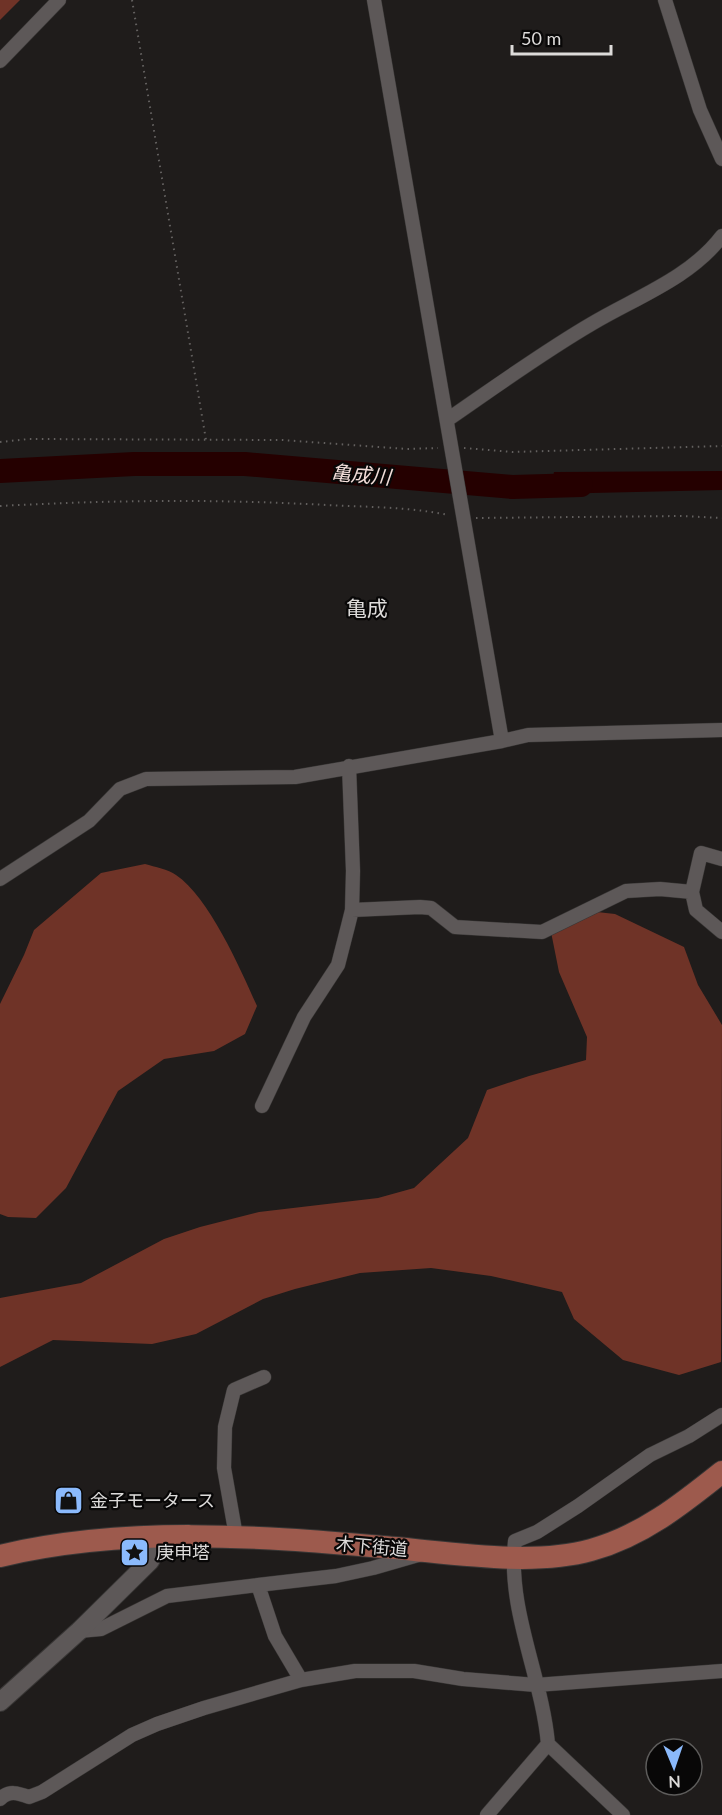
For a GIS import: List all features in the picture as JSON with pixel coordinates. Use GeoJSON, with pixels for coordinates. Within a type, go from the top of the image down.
{"type":"FeatureCollection","features":[{"type":"Feature","properties":{"kind":"main road","name":"木下街道"},"geometry":{"type":"LineString","coordinates":[[0,1556],[76,1541],[236,1536],[513,1558],[549,1558],[591,1550],[633,1535],[685,1502],[722,1472]]}},
{"type":"Feature","properties":{"kind":"street"},"geometry":{"type":"LineString","coordinates":[[0,61],[59,0]]}},
{"type":"Feature","properties":{"kind":"street"},"geometry":{"type":"LineString","coordinates":[[374,0],[502,741]]}},
{"type":"Feature","properties":{"kind":"street"},"geometry":{"type":"LineString","coordinates":[[665,0],[700,110],[722,159]]}},
{"type":"Feature","properties":{"kind":"street"},"geometry":{"type":"LineString","coordinates":[[447,420],[591,323],[685,272],[722,236]]}},
{"type":"Feature","properties":{"kind":"street"},"geometry":{"type":"LineString","coordinates":[[0,879],[90,821],[120,789],[146,779],[295,777],[528,735],[722,730]]}},
{"type":"Feature","properties":{"kind":"street"},"geometry":{"type":"LineString","coordinates":[[262,1106],[304,1017],[338,965],[352,910],[349,766]]}},
{"type":"Feature","properties":{"kind":"street"},"geometry":{"type":"LineString","coordinates":[[722,859],[701,853],[692,892],[696,910],[722,932]]}},
{"type":"Feature","properties":{"kind":"street"},"geometry":{"type":"LineString","coordinates":[[352,910],[420,906],[431,908],[455,927],[542,932],[626,891],[692,892]]}},
{"type":"Feature","properties":{"kind":"street"},"geometry":{"type":"LineString","coordinates":[[236,1536],[224,1468],[225,1427],[234,1390],[245,1383],[264,1377]]}},
{"type":"Feature","properties":{"kind":"street"},"geometry":{"type":"LineString","coordinates":[[623,1815],[548,1744],[545,1715],[520,1617],[513,1558],[515,1541],[537,1532],[650,1455],[689,1436],[722,1414]]}},
{"type":"Feature","properties":{"kind":"street"},"geometry":{"type":"LineString","coordinates":[[0,1702],[79,1631],[150,1561],[163,1537]]}},
{"type":"Feature","properties":{"kind":"street"},"geometry":{"type":"LineString","coordinates":[[79,1631],[101,1629],[167,1596],[336,1576],[433,1551]]}},
{"type":"Feature","properties":{"kind":"street"},"geometry":{"type":"LineString","coordinates":[[258,1585],[275,1636],[301,1680]]}},
{"type":"Feature","properties":{"kind":"street"},"geometry":{"type":"LineString","coordinates":[[0,1799],[4,1795],[15,1792],[30,1797],[42,1792],[132,1735],[157,1724],[301,1680],[355,1671],[414,1671],[463,1679],[536,1685],[722,1671]]}},
{"type":"Feature","properties":{"kind":"street"},"geometry":{"type":"LineString","coordinates":[[488,1815],[548,1744]]}},
{"type":"Feature","properties":{"kind":"path"},"geometry":{"type":"LineString","coordinates":[[132,0],[206,440]]}},
{"type":"Feature","properties":{"kind":"path"},"geometry":{"type":"LineString","coordinates":[[0,442],[29,439],[282,440],[407,449],[451,447],[512,452],[722,446]]}},
{"type":"Feature","properties":{"kind":"path"},"geometry":{"type":"LineString","coordinates":[[0,506],[148,501],[278,502],[421,510],[464,518],[681,516],[722,518]]}},
{"type":"Feature","properties":{"kind":"shaded area"},"geometry":{"type":"Polygon","coordinates":[[[0,0],[20,0],[0,20],[0,0]]]}},
{"type":"Feature","properties":{"kind":"shaded area"},"geometry":{"type":"Polygon","coordinates":[[[722,471],[722,490],[549,494],[554,472],[722,471]]]}},
{"type":"Feature","properties":{"kind":"shaded area"},"geometry":{"type":"Polygon","coordinates":[[[145,864],[176,875],[200,900],[223,935],[257,1006],[245,1034],[214,1051],[164,1059],[118,1091],[66,1188],[36,1218],[8,1217],[0,1214],[0,1004],[34,930],[101,873],[145,864]]]}},
{"type":"Feature","properties":{"kind":"shaded area"},"geometry":{"type":"Polygon","coordinates":[[[588,911],[615,914],[684,947],[698,985],[722,1025],[721,1362],[679,1375],[623,1360],[574,1319],[562,1292],[491,1276],[431,1268],[360,1273],[295,1289],[263,1299],[196,1334],[152,1344],[53,1340],[0,1367],[0,1298],[81,1283],[164,1239],[200,1227],[259,1212],[378,1198],[414,1188],[468,1138],[487,1090],[586,1060],[587,1037],[559,972],[550,927],[588,911]]]}},
{"type":"Feature","properties":{"kind":"waterway","name":"亀成川"},"geometry":{"type":"LineString","coordinates":[[0,471],[134,464],[245,464],[512,487],[581,485]]}},
{"type":"Feature","properties":{"kind":"place","name":"金子モータース"},"geometry":{"type":"Point","coordinates":[69,1500]}},
{"type":"Feature","properties":{"kind":"place","name":"庚申塔"},"geometry":{"type":"Point","coordinates":[135,1552]}},
{"type":"Feature","properties":{"kind":"district","name":"亀成"},"geometry":{"type":"Point","coordinates":[367,607]}}]}
